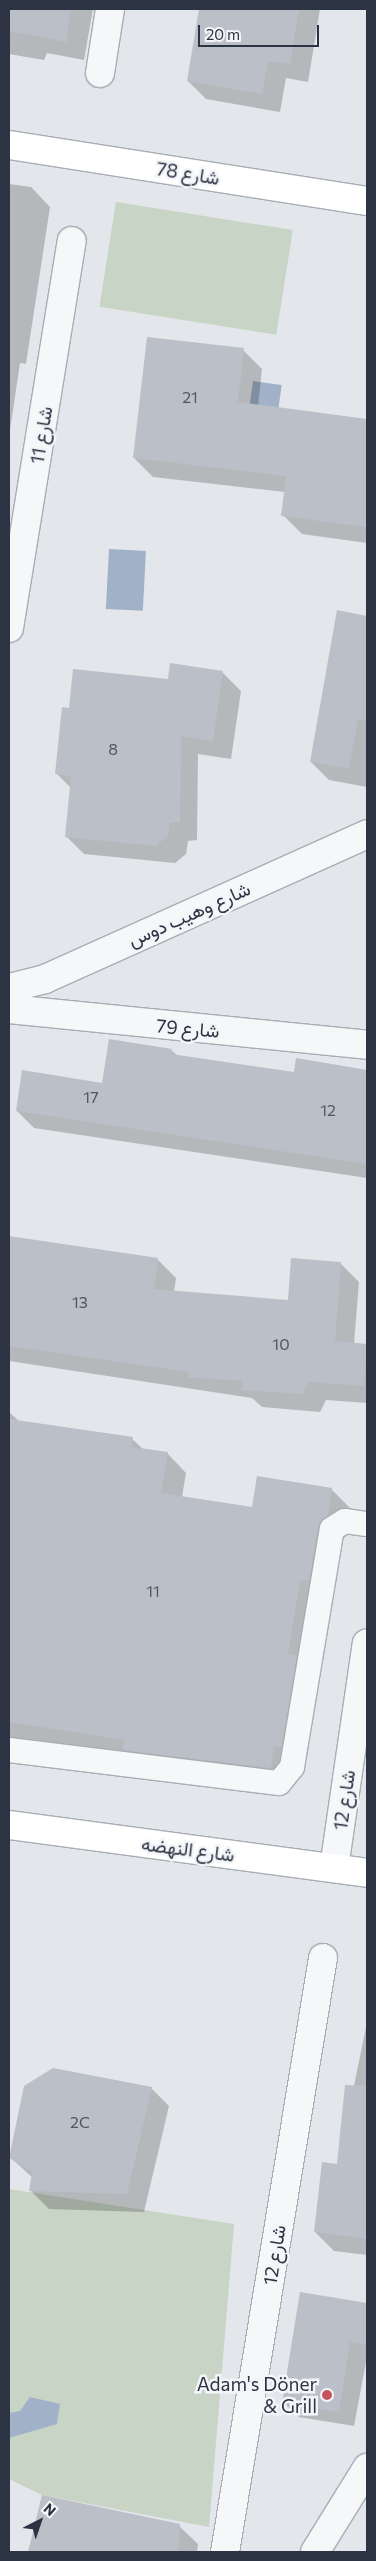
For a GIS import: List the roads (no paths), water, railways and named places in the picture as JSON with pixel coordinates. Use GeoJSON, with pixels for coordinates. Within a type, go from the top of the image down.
{"type":"FeatureCollection","features":[{"type":"Feature","properties":{"kind":"main road","name":"شارع 78"},"geometry":{"type":"LineString","coordinates":[[9,145],[367,200]]}},
{"type":"Feature","properties":{"kind":"main road","name":"شارع النهضه"},"geometry":{"type":"LineString","coordinates":[[9,1825],[367,1873]]}},
{"type":"Feature","properties":{"kind":"street"},"geometry":{"type":"LineString","coordinates":[[100,73],[110,9]]}},
{"type":"Feature","properties":{"kind":"street","name":"شارع 11"},"geometry":{"type":"LineString","coordinates":[[9,628],[72,241]]}},
{"type":"Feature","properties":{"kind":"street","name":"شارع وهيب دوس"},"geometry":{"type":"LineString","coordinates":[[9,988],[45,979],[367,834]]}},
{"type":"Feature","properties":{"kind":"street","name":"شارع 79"},"geometry":{"type":"LineString","coordinates":[[9,1008],[367,1044]]}},
{"type":"Feature","properties":{"kind":"street","name":"شارع 12"},"geometry":{"type":"LineString","coordinates":[[334,1868],[367,1643]]}},
{"type":"Feature","properties":{"kind":"street","name":"شارع 12"},"geometry":{"type":"LineString","coordinates":[[225,2552],[323,1958]]}},
{"type":"Feature","properties":{"kind":"street"},"geometry":{"type":"LineString","coordinates":[[315,2552],[367,2468]]}},
{"type":"Feature","properties":{"kind":"lane"},"geometry":{"type":"LineString","coordinates":[[9,1750],[279,1783],[292,1767],[332,1529],[345,1521],[367,1524]]}},
{"type":"Feature","properties":{"kind":"water"},"geometry":{"type":"Polygon","coordinates":[[[253,381],[282,385],[274,441],[245,437],[253,381]]]}},
{"type":"Feature","properties":{"kind":"water"},"geometry":{"type":"Polygon","coordinates":[[[109,549],[146,551],[143,611],[106,609],[109,549]]]}},
{"type":"Feature","properties":{"kind":"water"},"geometry":{"type":"Polygon","coordinates":[[[30,2397],[60,2404],[57,2424],[9,2438],[9,2413],[20,2411],[30,2397]]]}},
{"type":"Feature","properties":{"kind":"place","name":"Adam's Döner & Grill"},"geometry":{"type":"Point","coordinates":[327,2395]}}]}
